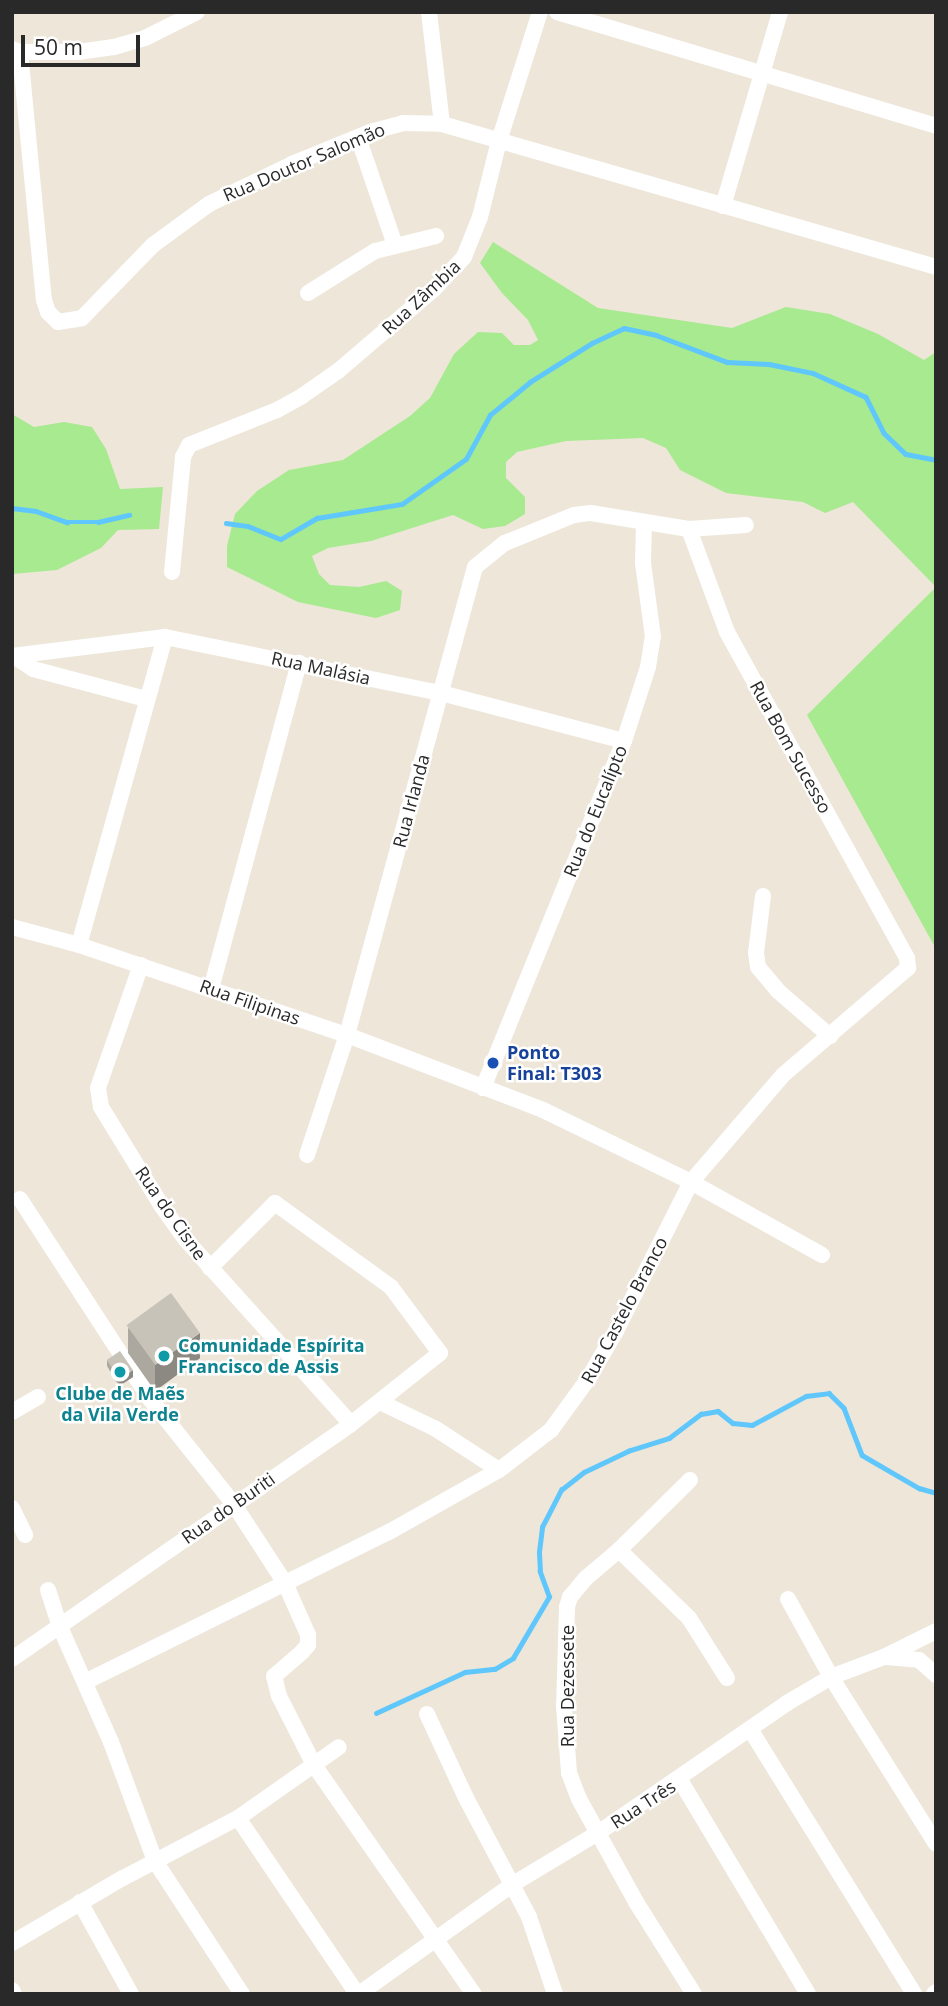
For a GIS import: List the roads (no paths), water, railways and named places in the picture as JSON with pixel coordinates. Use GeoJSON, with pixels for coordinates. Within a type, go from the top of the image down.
{"type":"FeatureCollection","features":[{"type":"Feature","properties":{"kind":"street"},"geometry":{"type":"LineString","coordinates":[[15,53],[78,52],[114,47],[145,38],[197,12]]}},
{"type":"Feature","properties":{"kind":"street"},"geometry":{"type":"LineString","coordinates":[[429,12],[442,124]]}},
{"type":"Feature","properties":{"kind":"street","name":"Rua Zâmbia"},"geometry":{"type":"LineString","coordinates":[[172,572],[183,457],[194,442],[277,410],[302,396],[338,371],[455,271],[472,240],[499,141],[540,12]]}},
{"type":"Feature","properties":{"kind":"street"},"geometry":{"type":"LineString","coordinates":[[557,12],[762,71],[936,126]]}},
{"type":"Feature","properties":{"kind":"street"},"geometry":{"type":"LineString","coordinates":[[723,206],[780,12]]}},
{"type":"Feature","properties":{"kind":"street","name":"Rua Doutor Salomão"},"geometry":{"type":"LineString","coordinates":[[15,53],[44,300],[48,312],[58,322],[82,318],[153,245],[209,204],[250,183],[392,124],[442,124],[936,267]]}},
{"type":"Feature","properties":{"kind":"street"},"geometry":{"type":"LineString","coordinates":[[358,137],[394,245]]}},
{"type":"Feature","properties":{"kind":"street"},"geometry":{"type":"LineString","coordinates":[[308,293],[359,259],[394,245],[436,236]]}},
{"type":"Feature","properties":{"kind":"street","name":"Rua Irlanda"},"geometry":{"type":"LineString","coordinates":[[307,1155],[347,1035],[475,567],[505,543],[574,514],[591,513],[644,523]]}},
{"type":"Feature","properties":{"kind":"street"},"geometry":{"type":"LineString","coordinates":[[644,523],[689,530],[746,525]]}},
{"type":"Feature","properties":{"kind":"street","name":"Rua do Eucalípto"},"geometry":{"type":"LineString","coordinates":[[483,1088],[624,741],[648,667],[653,637],[643,563],[644,523]]}},
{"type":"Feature","properties":{"kind":"street","name":"Rua Bom Sucesso"},"geometry":{"type":"LineString","coordinates":[[689,530],[727,632],[907,958]]}},
{"type":"Feature","properties":{"kind":"street"},"geometry":{"type":"LineString","coordinates":[[79,945],[164,637]]}},
{"type":"Feature","properties":{"kind":"street","name":"Rua Malásia"},"geometry":{"type":"LineString","coordinates":[[13,657],[164,637],[441,693],[624,741]]}},
{"type":"Feature","properties":{"kind":"street"},"geometry":{"type":"LineString","coordinates":[[13,657],[33,669],[146,699]]}},
{"type":"Feature","properties":{"kind":"street"},"geometry":{"type":"LineString","coordinates":[[211,989],[299,663]]}},
{"type":"Feature","properties":{"kind":"street"},"geometry":{"type":"LineString","coordinates":[[763,896],[756,953],[758,967],[778,991],[830,1036]]}},
{"type":"Feature","properties":{"kind":"street","name":"Rua Filipinas"},"geometry":{"type":"LineString","coordinates":[[12,927],[79,945],[347,1035],[590,1131],[691,1182],[821,1255]]}},
{"type":"Feature","properties":{"kind":"street","name":"Rua Castelo Branco"},"geometry":{"type":"LineString","coordinates":[[85,1682],[389,1532],[499,1470],[551,1430],[582,1389],[642,1284],[691,1182],[783,1075],[905,972],[909,965],[907,958]]}},
{"type":"Feature","properties":{"kind":"street","name":"Rua do Cisne"},"geometry":{"type":"LineString","coordinates":[[141,965],[97,1096],[160,1205],[210,1268],[351,1424]]}},
{"type":"Feature","properties":{"kind":"street"},"geometry":{"type":"LineString","coordinates":[[20,1199],[150,1399],[233,1503],[285,1583],[307,1627],[308,1645],[280,1669],[274,1676],[274,1684],[314,1765],[438,1938],[474,1994]]}},
{"type":"Feature","properties":{"kind":"street","name":"Rua do Buriti"},"geometry":{"type":"LineString","coordinates":[[12,1659],[233,1503],[351,1424],[440,1353],[391,1287],[275,1203],[210,1268]]}},
{"type":"Feature","properties":{"kind":"street"},"geometry":{"type":"LineString","coordinates":[[12,1412],[37,1397]]}},
{"type":"Feature","properties":{"kind":"street"},"geometry":{"type":"LineString","coordinates":[[380,1402],[436,1429],[499,1470]]}},
{"type":"Feature","properties":{"kind":"street","name":"Rua Dezessete"},"geometry":{"type":"LineString","coordinates":[[690,1480],[577,1587],[567,1606],[564,1706],[569,1773],[598,1833],[694,1994]]}},
{"type":"Feature","properties":{"kind":"street"},"geometry":{"type":"LineString","coordinates":[[12,1508],[25,1535]]}},
{"type":"Feature","properties":{"kind":"street"},"geometry":{"type":"LineString","coordinates":[[619,1550],[689,1618],[727,1678]]}},
{"type":"Feature","properties":{"kind":"street"},"geometry":{"type":"LineString","coordinates":[[48,1590],[60,1627],[85,1682],[155,1861],[242,1994]]}},
{"type":"Feature","properties":{"kind":"street"},"geometry":{"type":"LineString","coordinates":[[788,1599],[831,1677],[936,1844]]}},
{"type":"Feature","properties":{"kind":"street","name":"Rua Três"},"geometry":{"type":"LineString","coordinates":[[358,1994],[513,1884],[680,1780],[750,1729],[831,1677],[884,1657],[936,1631]]}},
{"type":"Feature","properties":{"kind":"street"},"geometry":{"type":"LineString","coordinates":[[884,1657],[919,1660],[936,1675]]}},
{"type":"Feature","properties":{"kind":"street"},"geometry":{"type":"LineString","coordinates":[[427,1714],[465,1796],[513,1884],[540,1942],[555,1994]]}},
{"type":"Feature","properties":{"kind":"street"},"geometry":{"type":"LineString","coordinates":[[750,1729],[914,1994]]}},
{"type":"Feature","properties":{"kind":"street"},"geometry":{"type":"LineString","coordinates":[[12,1942],[80,1902],[238,1818],[340,1747]]}},
{"type":"Feature","properties":{"kind":"street"},"geometry":{"type":"LineString","coordinates":[[680,1780],[808,1994]]}},
{"type":"Feature","properties":{"kind":"street"},"geometry":{"type":"LineString","coordinates":[[238,1818],[358,1994]]}},
{"type":"Feature","properties":{"kind":"street"},"geometry":{"type":"LineString","coordinates":[[80,1902],[131,1994]]}},
{"type":"Feature","properties":{"kind":"waterway"},"geometry":{"type":"LineString","coordinates":[[226,523],[248,526],[281,539],[317,518],[402,504],[466,459],[490,415],[530,382],[592,343],[624,328],[656,335],[727,362],[769,364],[813,373],[866,397],[884,433],[906,454],[936,460]]}},
{"type":"Feature","properties":{"kind":"waterway"},"geometry":{"type":"LineString","coordinates":[[12,508],[36,511],[67,522],[98,522],[129,515]]}},
{"type":"Feature","properties":{"kind":"waterway"},"geometry":{"type":"LineString","coordinates":[[376,1713],[465,1672],[495,1669],[513,1658],[549,1597],[540,1572],[539,1552],[542,1527],[561,1490],[584,1472],[628,1451],[669,1438],[701,1414],[718,1411],[733,1423],[752,1425],[806,1396],[829,1393],[844,1408],[862,1455],[919,1488],[936,1493]]}},
{"type":"Feature","properties":{"kind":"place","name":"Ponto Final: T303"},"geometry":{"type":"Point","coordinates":[493,1063]}},
{"type":"Feature","properties":{"kind":"place","name":"Comunidade Espírita Francisco de Assis"},"geometry":{"type":"Point","coordinates":[164,1356]}},
{"type":"Feature","properties":{"kind":"place","name":"Clube de Maẽs da Vila Verde"},"geometry":{"type":"Point","coordinates":[120,1372]}}]}
